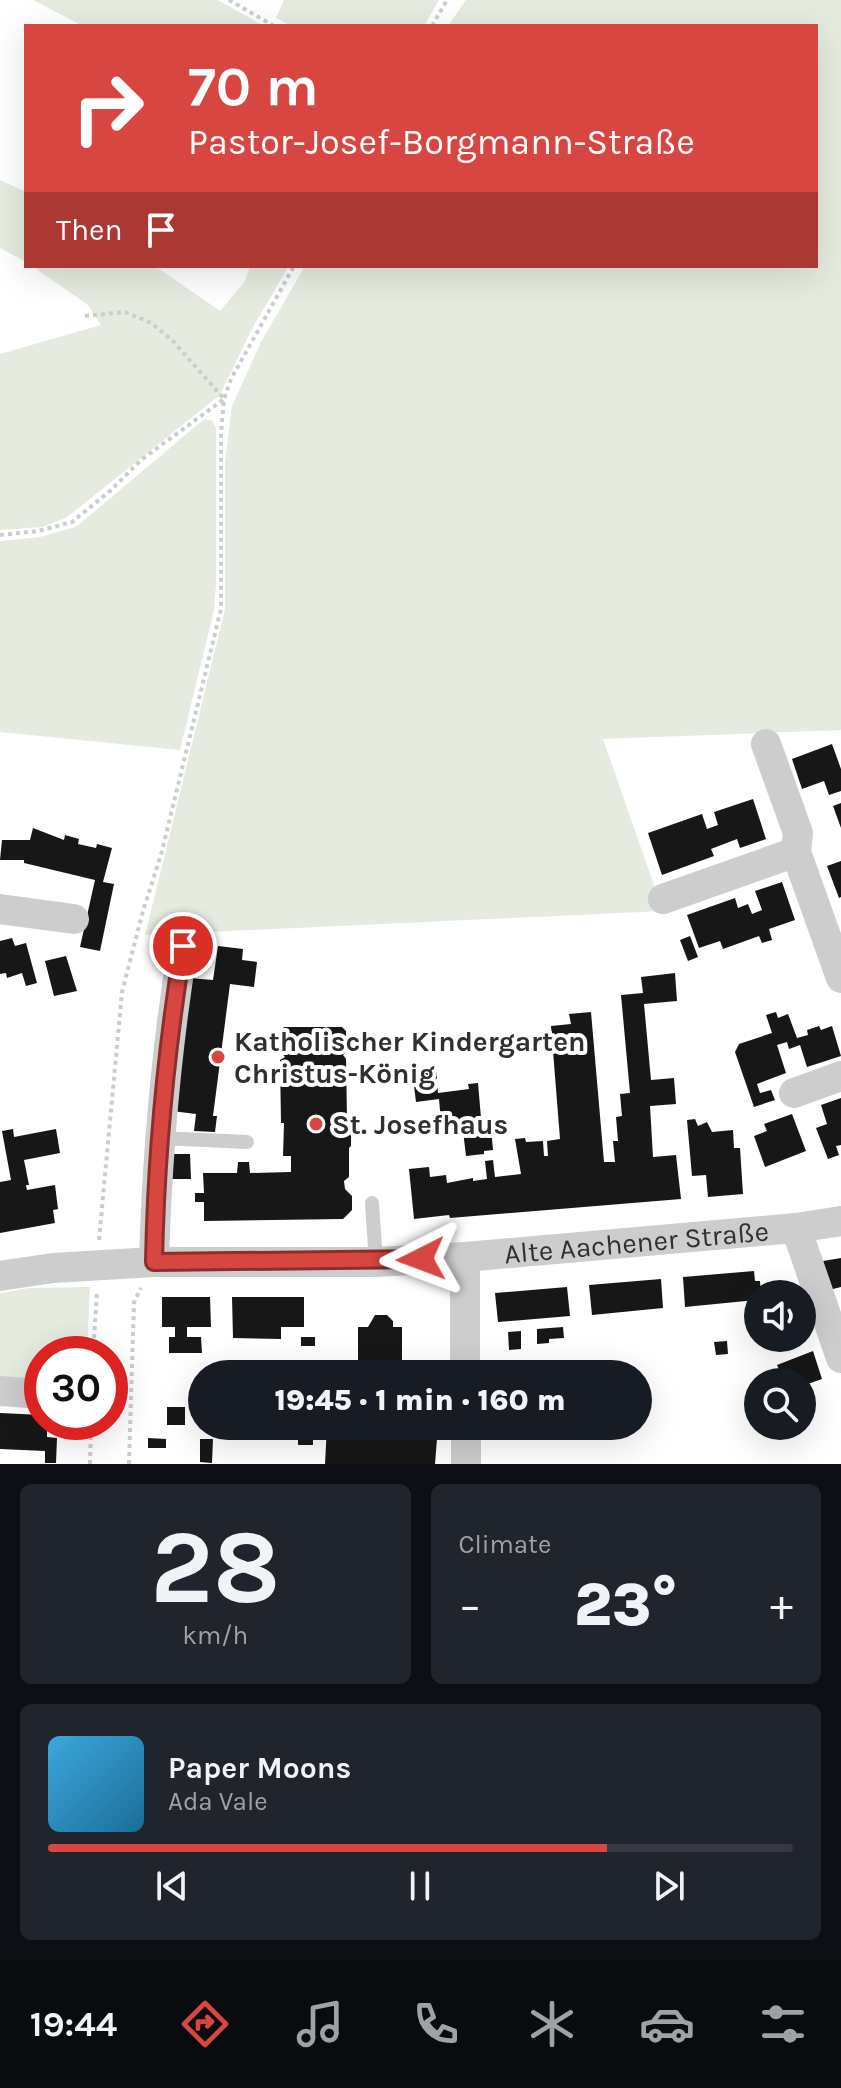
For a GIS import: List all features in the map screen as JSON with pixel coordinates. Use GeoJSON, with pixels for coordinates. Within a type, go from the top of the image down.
{"type":"FeatureCollection","features":[{"type":"Feature","properties":{"kind":"street"},"geometry":{"type":"LineString","coordinates":[[766,744],[798,833],[796,852],[841,978]]}},
{"type":"Feature","properties":{"kind":"street"},"geometry":{"type":"LineString","coordinates":[[663,899],[796,852]]}},
{"type":"Feature","properties":{"kind":"street"},"geometry":{"type":"LineString","coordinates":[[0,909],[74,919]]}},
{"type":"Feature","properties":{"kind":"street"},"geometry":{"type":"LineString","coordinates":[[154,1262],[159,1138],[171,1020],[183,946]]}},
{"type":"Feature","properties":{"kind":"street"},"geometry":{"type":"LineString","coordinates":[[794,1093],[841,1076]]}},
{"type":"Feature","properties":{"kind":"street","name":"Alte Aachener Straße"},"geometry":{"type":"LineString","coordinates":[[0,1276],[154,1262],[376,1262],[465,1257],[796,1228],[841,1221]]}},
{"type":"Feature","properties":{"kind":"street"},"geometry":{"type":"LineString","coordinates":[[796,1228],[841,1358]]}},
{"type":"Feature","properties":{"kind":"street"},"geometry":{"type":"LineString","coordinates":[[465,1257],[465,1360]]}},
{"type":"Feature","properties":{"kind":"street"},"geometry":{"type":"LineString","coordinates":[[0,1391],[24,1393]]}},
{"type":"Feature","properties":{"kind":"street"},"geometry":{"type":"LineString","coordinates":[[466,1440],[466,1464]]}},
{"type":"Feature","properties":{"kind":"lane"},"geometry":{"type":"LineString","coordinates":[[159,1138],[247,1142]]}},
{"type":"Feature","properties":{"kind":"lane"},"geometry":{"type":"LineString","coordinates":[[372,1203],[376,1262]]}},
{"type":"Feature","properties":{"kind":"path"},"geometry":{"type":"LineString","coordinates":[[229,0],[271,24]]}},
{"type":"Feature","properties":{"kind":"path"},"geometry":{"type":"LineString","coordinates":[[433,24],[447,0]]}},
{"type":"Feature","properties":{"kind":"path"},"geometry":{"type":"LineString","coordinates":[[94,1336],[101,1209],[122,992],[161,855],[221,609],[221,433],[224,399],[231,379],[293,268]]}},
{"type":"Feature","properties":{"kind":"path"},"geometry":{"type":"LineString","coordinates":[[85,316],[125,312],[151,323],[172,340],[224,399]]}},
{"type":"Feature","properties":{"kind":"path"},"geometry":{"type":"LineString","coordinates":[[0,535],[38,531],[72,522],[141,460],[224,399]]}},
{"type":"Feature","properties":{"kind":"path"},"geometry":{"type":"LineString","coordinates":[[129,1464],[134,1302],[154,1262]]}},
{"type":"Feature","properties":{"kind":"path"},"geometry":{"type":"LineString","coordinates":[[90,1464],[91,1440]]}},
{"type":"Feature","properties":{"kind":"shaded area"},"geometry":{"type":"Polygon","coordinates":[[[33,0],[218,0],[260,24],[79,24],[33,0]]]}},
{"type":"Feature","properties":{"kind":"shaded area"},"geometry":{"type":"Polygon","coordinates":[[[284,0],[439,0],[425,24],[287,24],[276,18],[284,0]]]}},
{"type":"Feature","properties":{"kind":"shaded area"},"geometry":{"type":"Polygon","coordinates":[[[466,0],[841,0],[841,730],[603,739],[663,911],[145,935],[225,609],[225,463],[232,406],[261,342],[304,268],[818,268],[818,24],[449,24],[466,0]]]}},
{"type":"Feature","properties":{"kind":"shaded area"},"geometry":{"type":"Polygon","coordinates":[[[0,180],[24,191],[24,261],[0,248],[0,180]]]}},
{"type":"Feature","properties":{"kind":"shaded area"},"geometry":{"type":"Polygon","coordinates":[[[35,268],[158,268],[220,311],[245,281],[249,268],[288,268],[254,325],[220,395],[66,518],[42,527],[0,530],[0,354],[101,325],[88,305],[35,268]]]}},
{"type":"Feature","properties":{"kind":"shaded area"},"geometry":{"type":"Polygon","coordinates":[[[203,420],[212,420],[216,428],[216,585],[214,610],[180,750],[0,732],[0,541],[40,537],[76,527],[203,420]]]}},
{"type":"Feature","properties":{"kind":"shaded area"},"geometry":{"type":"Polygon","coordinates":[[[90,1287],[88,1336],[24,1336],[24,1385],[0,1384],[0,1293],[29,1288],[90,1287]]]}},
{"type":"Feature","properties":{"kind":"building"},"geometry":{"type":"Polygon","coordinates":[[[832,744],[841,769],[841,791],[829,795],[824,781],[802,789],[792,759],[832,744]]]}},
{"type":"Feature","properties":{"kind":"building"},"geometry":{"type":"Polygon","coordinates":[[[753,799],[766,839],[740,848],[737,839],[711,849],[714,856],[662,875],[648,833],[702,814],[707,829],[718,825],[714,812],[753,799]]]}},
{"type":"Feature","properties":{"kind":"building"},"geometry":{"type":"Polygon","coordinates":[[[841,803],[841,828],[833,806],[841,803]]]}},
{"type":"Feature","properties":{"kind":"building"},"geometry":{"type":"Polygon","coordinates":[[[33,828],[64,840],[65,835],[79,839],[78,844],[112,848],[103,882],[114,884],[100,951],[80,947],[95,880],[24,863],[24,860],[0,860],[2,840],[30,840],[33,828]]]}},
{"type":"Feature","properties":{"kind":"building"},"geometry":{"type":"Polygon","coordinates":[[[841,861],[841,897],[839,898],[827,866],[841,861]]]}},
{"type":"Feature","properties":{"kind":"building"},"geometry":{"type":"Polygon","coordinates":[[[782,882],[795,920],[769,929],[772,940],[762,943],[759,936],[723,949],[720,941],[699,948],[687,915],[735,898],[738,908],[748,904],[752,914],[762,910],[755,891],[782,882]]]}},
{"type":"Feature","properties":{"kind":"building"},"geometry":{"type":"Polygon","coordinates":[[[690,936],[698,957],[688,961],[680,940],[690,936]]]}},
{"type":"Feature","properties":{"kind":"building"},"geometry":{"type":"Polygon","coordinates":[[[12,938],[15,946],[26,943],[37,983],[26,986],[22,973],[7,978],[6,973],[0,974],[0,941],[12,938]]]}},
{"type":"Feature","properties":{"kind":"building"},"geometry":{"type":"Polygon","coordinates":[[[218,946],[243,949],[242,960],[257,962],[254,987],[230,984],[213,1116],[217,1116],[215,1132],[194,1131],[196,1114],[172,1111],[189,978],[213,980],[218,946]]]}},
{"type":"Feature","properties":{"kind":"building"},"geometry":{"type":"Polygon","coordinates":[[[66,956],[77,991],[54,996],[45,961],[66,956]]]}},
{"type":"Feature","properties":{"kind":"building"},"geometry":{"type":"Polygon","coordinates":[[[675,973],[677,1001],[644,1004],[651,1080],[674,1078],[676,1104],[650,1106],[653,1157],[676,1155],[681,1199],[414,1219],[409,1169],[429,1167],[430,1177],[446,1175],[447,1183],[473,1178],[473,1181],[487,1179],[485,1161],[493,1160],[495,1177],[521,1174],[515,1139],[525,1138],[526,1142],[543,1141],[544,1156],[548,1156],[547,1141],[560,1139],[551,1026],[571,1024],[569,1014],[591,1012],[604,1162],[615,1162],[613,1141],[618,1141],[616,1117],[622,1116],[620,1094],[630,1093],[621,995],[643,993],[641,977],[675,973]]]}},
{"type":"Feature","properties":{"kind":"building"},"geometry":{"type":"Polygon","coordinates":[[[776,1012],[778,1018],[788,1014],[797,1038],[808,1035],[807,1030],[832,1026],[841,1056],[807,1067],[800,1045],[789,1049],[787,1042],[777,1045],[786,1073],[757,1084],[760,1093],[771,1090],[775,1100],[754,1107],[735,1052],[739,1044],[772,1033],[766,1015],[776,1012]]]}},
{"type":"Feature","properties":{"kind":"building","name":"St. Josefhaus"},"geometry":{"type":"Polygon","coordinates":[[[284,1027],[342,1027],[346,1031],[346,1052],[343,1055],[346,1059],[347,1120],[351,1128],[351,1146],[349,1177],[344,1181],[345,1189],[352,1196],[352,1210],[343,1219],[204,1221],[204,1202],[195,1202],[195,1193],[204,1193],[203,1173],[237,1173],[238,1162],[249,1162],[250,1173],[291,1172],[291,1156],[283,1156],[284,1123],[281,1123],[280,1060],[285,1057],[280,1051],[280,1032],[284,1027]]]}},
{"type":"Feature","properties":{"kind":"building"},"geometry":{"type":"Polygon","coordinates":[[[436,1067],[438,1093],[469,1089],[468,1084],[478,1083],[481,1118],[490,1117],[493,1150],[466,1156],[463,1131],[442,1133],[439,1099],[416,1102],[412,1070],[436,1067]]]}},
{"type":"Feature","properties":{"kind":"building"},"geometry":{"type":"Polygon","coordinates":[[[841,1098],[841,1145],[836,1146],[839,1155],[828,1159],[816,1128],[827,1124],[821,1105],[841,1098]]]}},
{"type":"Feature","properties":{"kind":"building"},"geometry":{"type":"Polygon","coordinates":[[[792,1114],[806,1151],[765,1167],[754,1136],[767,1131],[764,1124],[792,1114]]]}},
{"type":"Feature","properties":{"kind":"building"},"geometry":{"type":"Polygon","coordinates":[[[695,1119],[698,1126],[707,1122],[712,1132],[733,1130],[734,1148],[740,1148],[743,1194],[708,1197],[706,1175],[692,1176],[687,1120],[695,1119]]]}},
{"type":"Feature","properties":{"kind":"building"},"geometry":{"type":"Polygon","coordinates":[[[13,1129],[14,1137],[56,1129],[60,1153],[24,1160],[29,1185],[26,1185],[27,1190],[55,1185],[58,1209],[53,1210],[55,1223],[0,1233],[0,1182],[11,1180],[2,1131],[13,1129]]]}},
{"type":"Feature","properties":{"kind":"building"},"geometry":{"type":"Polygon","coordinates":[[[168,1154],[190,1154],[191,1179],[169,1179],[168,1154]]]}},
{"type":"Feature","properties":{"kind":"building"},"geometry":{"type":"Polygon","coordinates":[[[841,1258],[841,1287],[829,1290],[823,1261],[841,1258]]]}},
{"type":"Feature","properties":{"kind":"building"},"geometry":{"type":"Polygon","coordinates":[[[754,1271],[755,1280],[744,1280],[744,1301],[685,1307],[683,1277],[754,1271]]]}},
{"type":"Feature","properties":{"kind":"building"},"geometry":{"type":"Polygon","coordinates":[[[661,1279],[663,1308],[592,1315],[589,1285],[661,1279]]]}},
{"type":"Feature","properties":{"kind":"building"},"geometry":{"type":"Polygon","coordinates":[[[567,1287],[570,1316],[498,1322],[495,1293],[567,1287]]]}},
{"type":"Feature","properties":{"kind":"building"},"geometry":{"type":"Polygon","coordinates":[[[162,1297],[210,1297],[211,1327],[187,1327],[187,1337],[201,1337],[202,1353],[169,1353],[169,1337],[175,1337],[175,1327],[162,1327],[162,1297]]]}},
{"type":"Feature","properties":{"kind":"building"},"geometry":{"type":"Polygon","coordinates":[[[232,1297],[304,1297],[304,1327],[281,1327],[281,1339],[233,1338],[232,1297]]]}},
{"type":"Feature","properties":{"kind":"building"},"geometry":{"type":"Polygon","coordinates":[[[375,1315],[387,1315],[393,1321],[393,1327],[402,1327],[402,1360],[358,1360],[358,1327],[368,1327],[375,1315]]]}},
{"type":"Feature","properties":{"kind":"building"},"geometry":{"type":"Polygon","coordinates":[[[563,1327],[564,1338],[537,1344],[537,1329],[563,1327]]]}},
{"type":"Feature","properties":{"kind":"building"},"geometry":{"type":"Polygon","coordinates":[[[521,1331],[521,1349],[509,1350],[508,1332],[521,1331]]]}},
{"type":"Feature","properties":{"kind":"building"},"geometry":{"type":"Polygon","coordinates":[[[301,1337],[315,1337],[315,1346],[301,1346],[301,1337]]]}},
{"type":"Feature","properties":{"kind":"building"},"geometry":{"type":"Polygon","coordinates":[[[727,1341],[728,1354],[716,1355],[714,1342],[727,1341]]]}},
{"type":"Feature","properties":{"kind":"building"},"geometry":{"type":"Polygon","coordinates":[[[813,1352],[822,1379],[816,1381],[816,1368],[778,1368],[777,1365],[813,1352]]]}},
{"type":"Feature","properties":{"kind":"building"},"geometry":{"type":"Polygon","coordinates":[[[167,1407],[185,1407],[185,1425],[167,1425],[167,1407]]]}},
{"type":"Feature","properties":{"kind":"building"},"geometry":{"type":"Polygon","coordinates":[[[0,1413],[24,1414],[24,1440],[57,1440],[56,1463],[45,1463],[45,1451],[0,1449],[0,1413]]]}},
{"type":"Feature","properties":{"kind":"building"},"geometry":{"type":"Polygon","coordinates":[[[148,1438],[166,1439],[166,1448],[148,1448],[148,1438]]]}},
{"type":"Feature","properties":{"kind":"building"},"geometry":{"type":"Polygon","coordinates":[[[200,1440],[213,1440],[212,1463],[200,1462],[200,1440]]]}},
{"type":"Feature","properties":{"kind":"building"},"geometry":{"type":"Polygon","coordinates":[[[298,1440],[313,1440],[313,1445],[298,1445],[298,1440]]]}},
{"type":"Feature","properties":{"kind":"building"},"geometry":{"type":"Polygon","coordinates":[[[326,1440],[437,1440],[435,1464],[325,1464],[326,1440]]]}},
{"type":"Feature","properties":{"kind":"place","name":"Katholischer Kindergarten Christus-König"},"geometry":{"type":"Point","coordinates":[218,1057]}},
{"type":"Feature","properties":{"kind":"place","name":"St. Josefhaus"},"geometry":{"type":"Point","coordinates":[316,1124]}},
{"type":"Feature","properties":{"kind":"route"},"geometry":{"type":"LineString","coordinates":[[183,946],[171,1020],[159,1138],[154,1262],[376,1262],[421,1259]]}}]}
